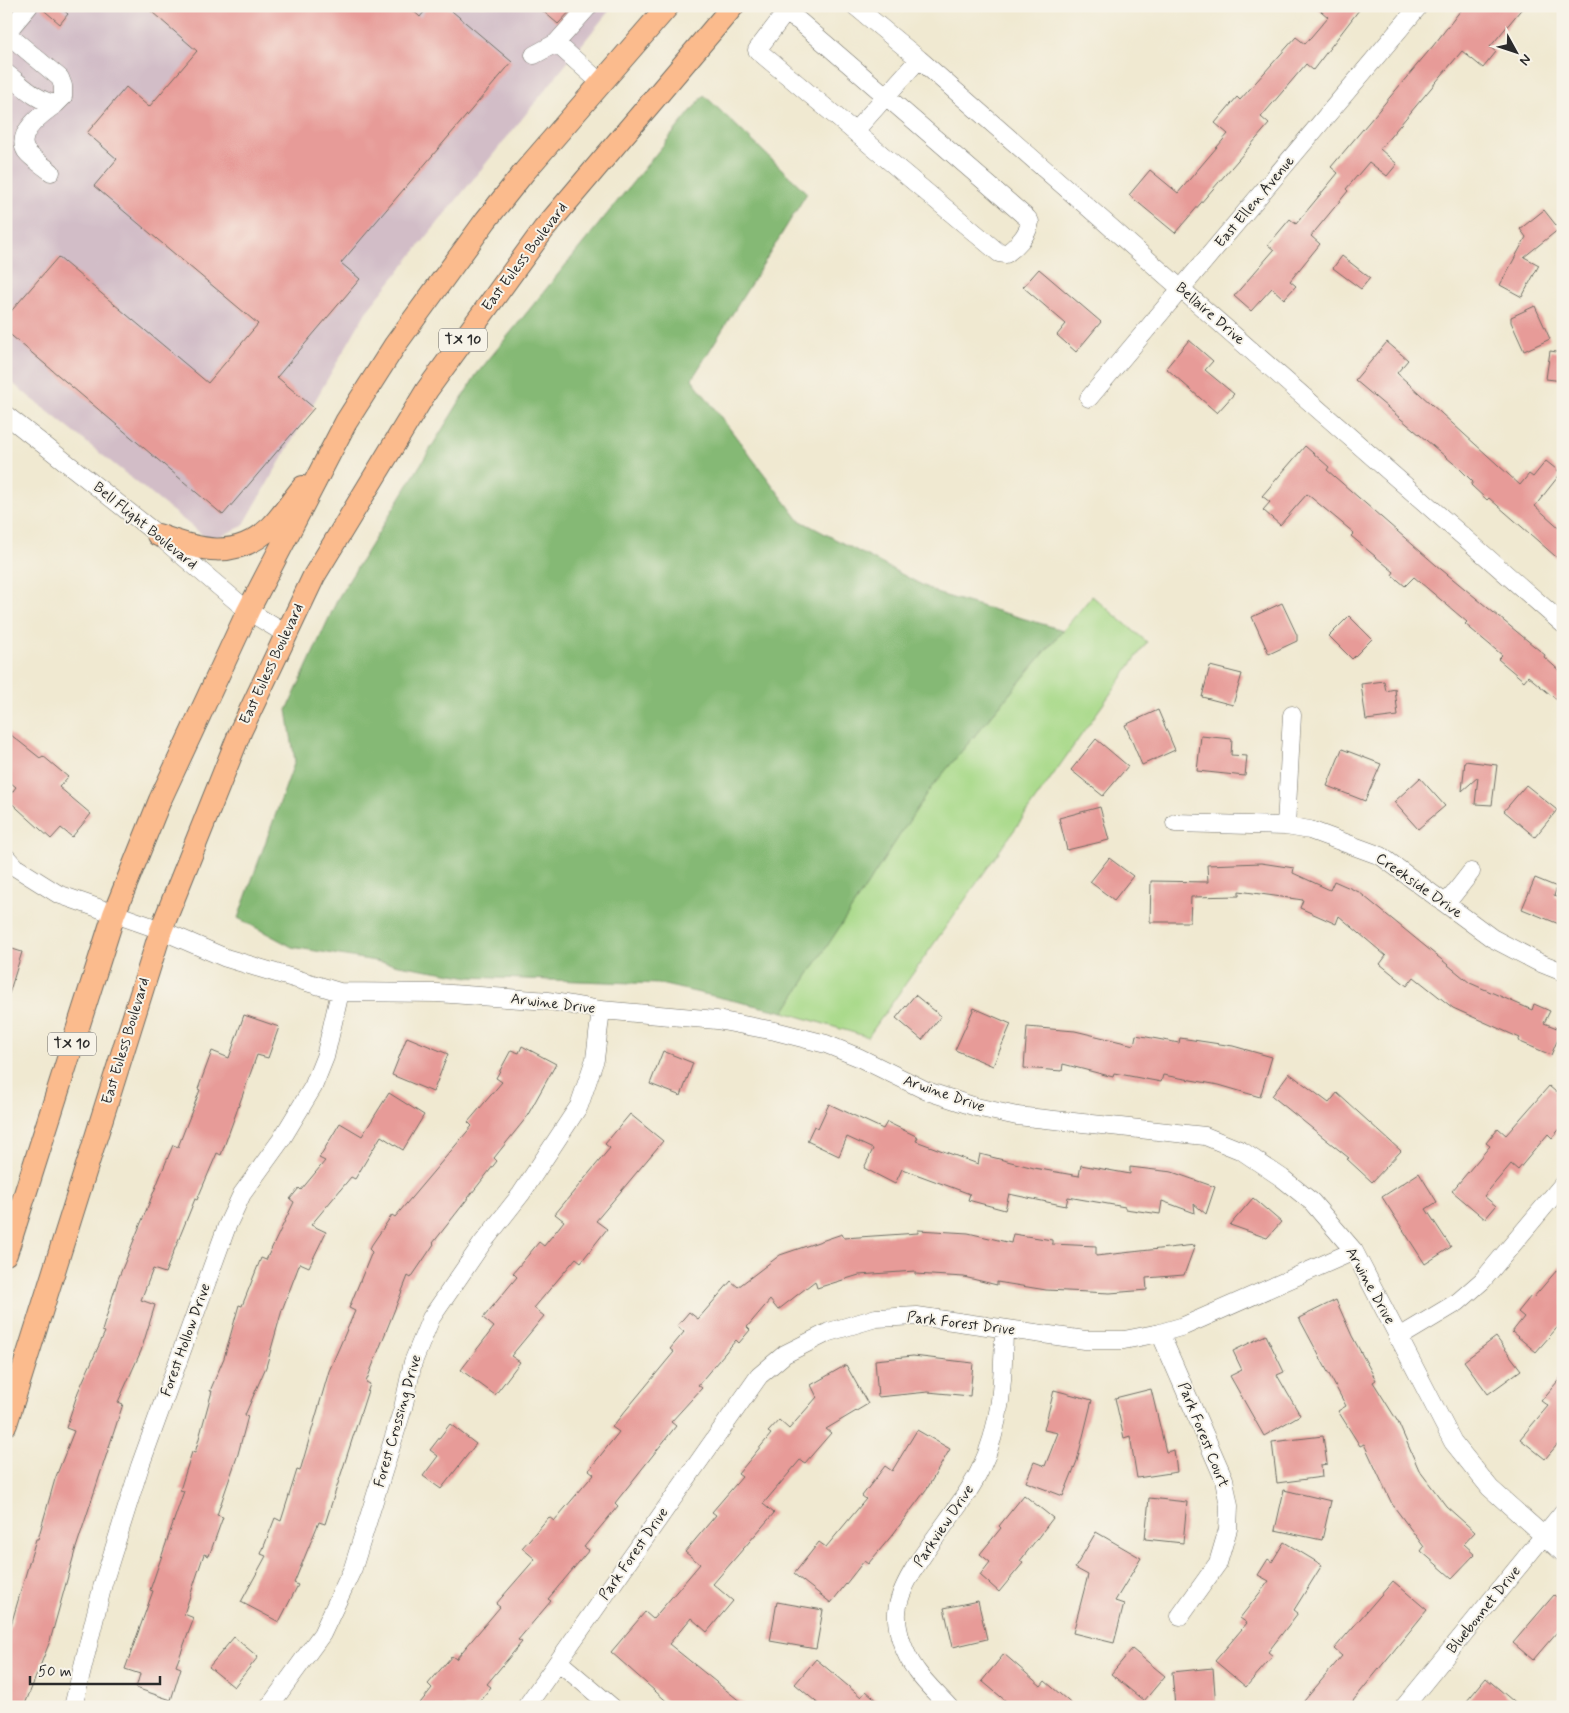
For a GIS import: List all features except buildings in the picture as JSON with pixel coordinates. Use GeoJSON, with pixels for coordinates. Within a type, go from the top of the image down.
{"type":"FeatureCollection","features":[{"type":"Feature","properties":{"kind":"main road","name":"TX 10"},"geometry":{"type":"LineString","coordinates":[[6,1254],[114,914],[160,800],[248,611],[346,422],[395,345],[456,260],[525,171],[668,6]]}},
{"type":"Feature","properties":{"kind":"main road","name":"East Euless Boulevard"},"geometry":{"type":"LineString","coordinates":[[6,1424],[161,930],[241,730],[314,576],[426,390],[544,229],[733,6]]}},
{"type":"Feature","properties":{"kind":"main road"},"geometry":{"type":"LineString","coordinates":[[158,535],[184,544],[219,551],[250,542],[270,527],[312,476],[346,422]]}},
{"type":"Feature","properties":{"kind":"street"},"geometry":{"type":"LineString","coordinates":[[29,6],[6,33],[60,78],[63,86],[63,96],[56,104],[41,114],[25,134],[23,143],[27,151],[51,172]]}},
{"type":"Feature","properties":{"kind":"street"},"geometry":{"type":"LineString","coordinates":[[534,55],[556,43],[589,6]]}},
{"type":"Feature","properties":{"kind":"street","name":"Bellaire Drive"},"geometry":{"type":"LineString","coordinates":[[854,6],[919,59],[1563,624]]}},
{"type":"Feature","properties":{"kind":"street","name":"East Ellen Avenue"},"geometry":{"type":"LineString","coordinates":[[1089,398],[1182,290],[1419,6]]}},
{"type":"Feature","properties":{"kind":"street"},"geometry":{"type":"LineString","coordinates":[[787,14],[799,21],[886,97],[1027,218],[1030,222],[1029,228],[1014,248],[1006,254],[999,253],[757,50],[783,16],[787,14]]}},
{"type":"Feature","properties":{"kind":"street"},"geometry":{"type":"LineString","coordinates":[[556,43],[601,83]]}},
{"type":"Feature","properties":{"kind":"street"},"geometry":{"type":"LineString","coordinates":[[855,131],[919,59]]}},
{"type":"Feature","properties":{"kind":"street"},"geometry":{"type":"LineString","coordinates":[[6,73],[39,99],[56,104]]}},
{"type":"Feature","properties":{"kind":"street","name":"Bell Flight Boulevard"},"geometry":{"type":"LineString","coordinates":[[6,415],[158,535],[248,611],[286,634]]}},
{"type":"Feature","properties":{"kind":"street"},"geometry":{"type":"LineString","coordinates":[[1286,826],[1292,715]]}},
{"type":"Feature","properties":{"kind":"street","name":"Creekside Drive"},"geometry":{"type":"LineString","coordinates":[[1175,823],[1286,826],[1310,830],[1381,856],[1492,938],[1538,962],[1563,972]]}},
{"type":"Feature","properties":{"kind":"street","name":"Arwine Drive"},"geometry":{"type":"LineString","coordinates":[[6,857],[15,866],[58,894],[161,930],[226,958],[340,992],[437,992],[549,1001],[601,1010],[717,1020],[775,1031],[826,1044],[858,1057],[927,1091],[976,1107],[1018,1116],[1205,1136],[1242,1152],[1282,1178],[1312,1202],[1354,1251],[1453,1442],[1467,1462],[1490,1488],[1563,1553]]}},
{"type":"Feature","properties":{"kind":"street"},"geometry":{"type":"LineString","coordinates":[[1446,904],[1471,872]]}},
{"type":"Feature","properties":{"kind":"street","name":"Forest Hollow Drive"},"geometry":{"type":"LineString","coordinates":[[74,1707],[103,1584],[140,1466],[227,1226],[242,1194],[281,1140],[313,1087],[325,1057],[340,992]]}},
{"type":"Feature","properties":{"kind":"street","name":"Forest Crossing Drive"},"geometry":{"type":"LineString","coordinates":[[270,1707],[322,1634],[353,1568],[403,1408],[413,1362],[431,1318],[481,1246],[521,1194],[579,1106],[595,1059],[601,1010]]}},
{"type":"Feature","properties":{"kind":"street"},"geometry":{"type":"LineString","coordinates":[[1398,1338],[1458,1302],[1482,1281],[1563,1184]]}},
{"type":"Feature","properties":{"kind":"street","name":"Park Forest Drive"},"geometry":{"type":"LineString","coordinates":[[526,1707],[759,1376],[785,1354],[829,1332],[876,1318],[917,1316],[988,1325],[1004,1330],[1085,1340],[1124,1340],[1184,1326],[1354,1251]]}},
{"type":"Feature","properties":{"kind":"street","name":"Parkview Drive"},"geometry":{"type":"LineString","coordinates":[[948,1707],[916,1670],[902,1643],[897,1614],[899,1601],[921,1558],[960,1506],[980,1472],[991,1445],[1003,1387],[1004,1330]]}},
{"type":"Feature","properties":{"kind":"street","name":"Park Forest Court"},"geometry":{"type":"LineString","coordinates":[[1160,1333],[1224,1479],[1229,1506],[1228,1528],[1218,1563],[1180,1616]]}},
{"type":"Feature","properties":{"kind":"street","name":"Bluebonnet Drive"},"geometry":{"type":"LineString","coordinates":[[1404,1707],[1563,1512]]}},
{"type":"Feature","properties":{"kind":"street"},"geometry":{"type":"LineString","coordinates":[[559,1662],[612,1707]]}},
{"type":"Feature","properties":{"kind":"shaded area"},"geometry":{"type":"Polygon","coordinates":[[[6,6],[613,6],[366,312],[243,526],[210,541],[6,378],[6,6]]]}},
{"type":"Feature","properties":{"kind":"green space"},"geometry":{"type":"Polygon","coordinates":[[[704,95],[807,193],[692,379],[799,520],[939,594],[1063,630],[930,789],[784,1012],[660,984],[470,977],[292,947],[238,918],[295,761],[287,710],[338,598],[476,375],[704,95]]]}},
{"type":"Feature","properties":{"kind":"green space"},"geometry":{"type":"Polygon","coordinates":[[[1092,596],[1147,642],[868,1037],[784,1012],[930,789],[1092,596]]]}}]}
